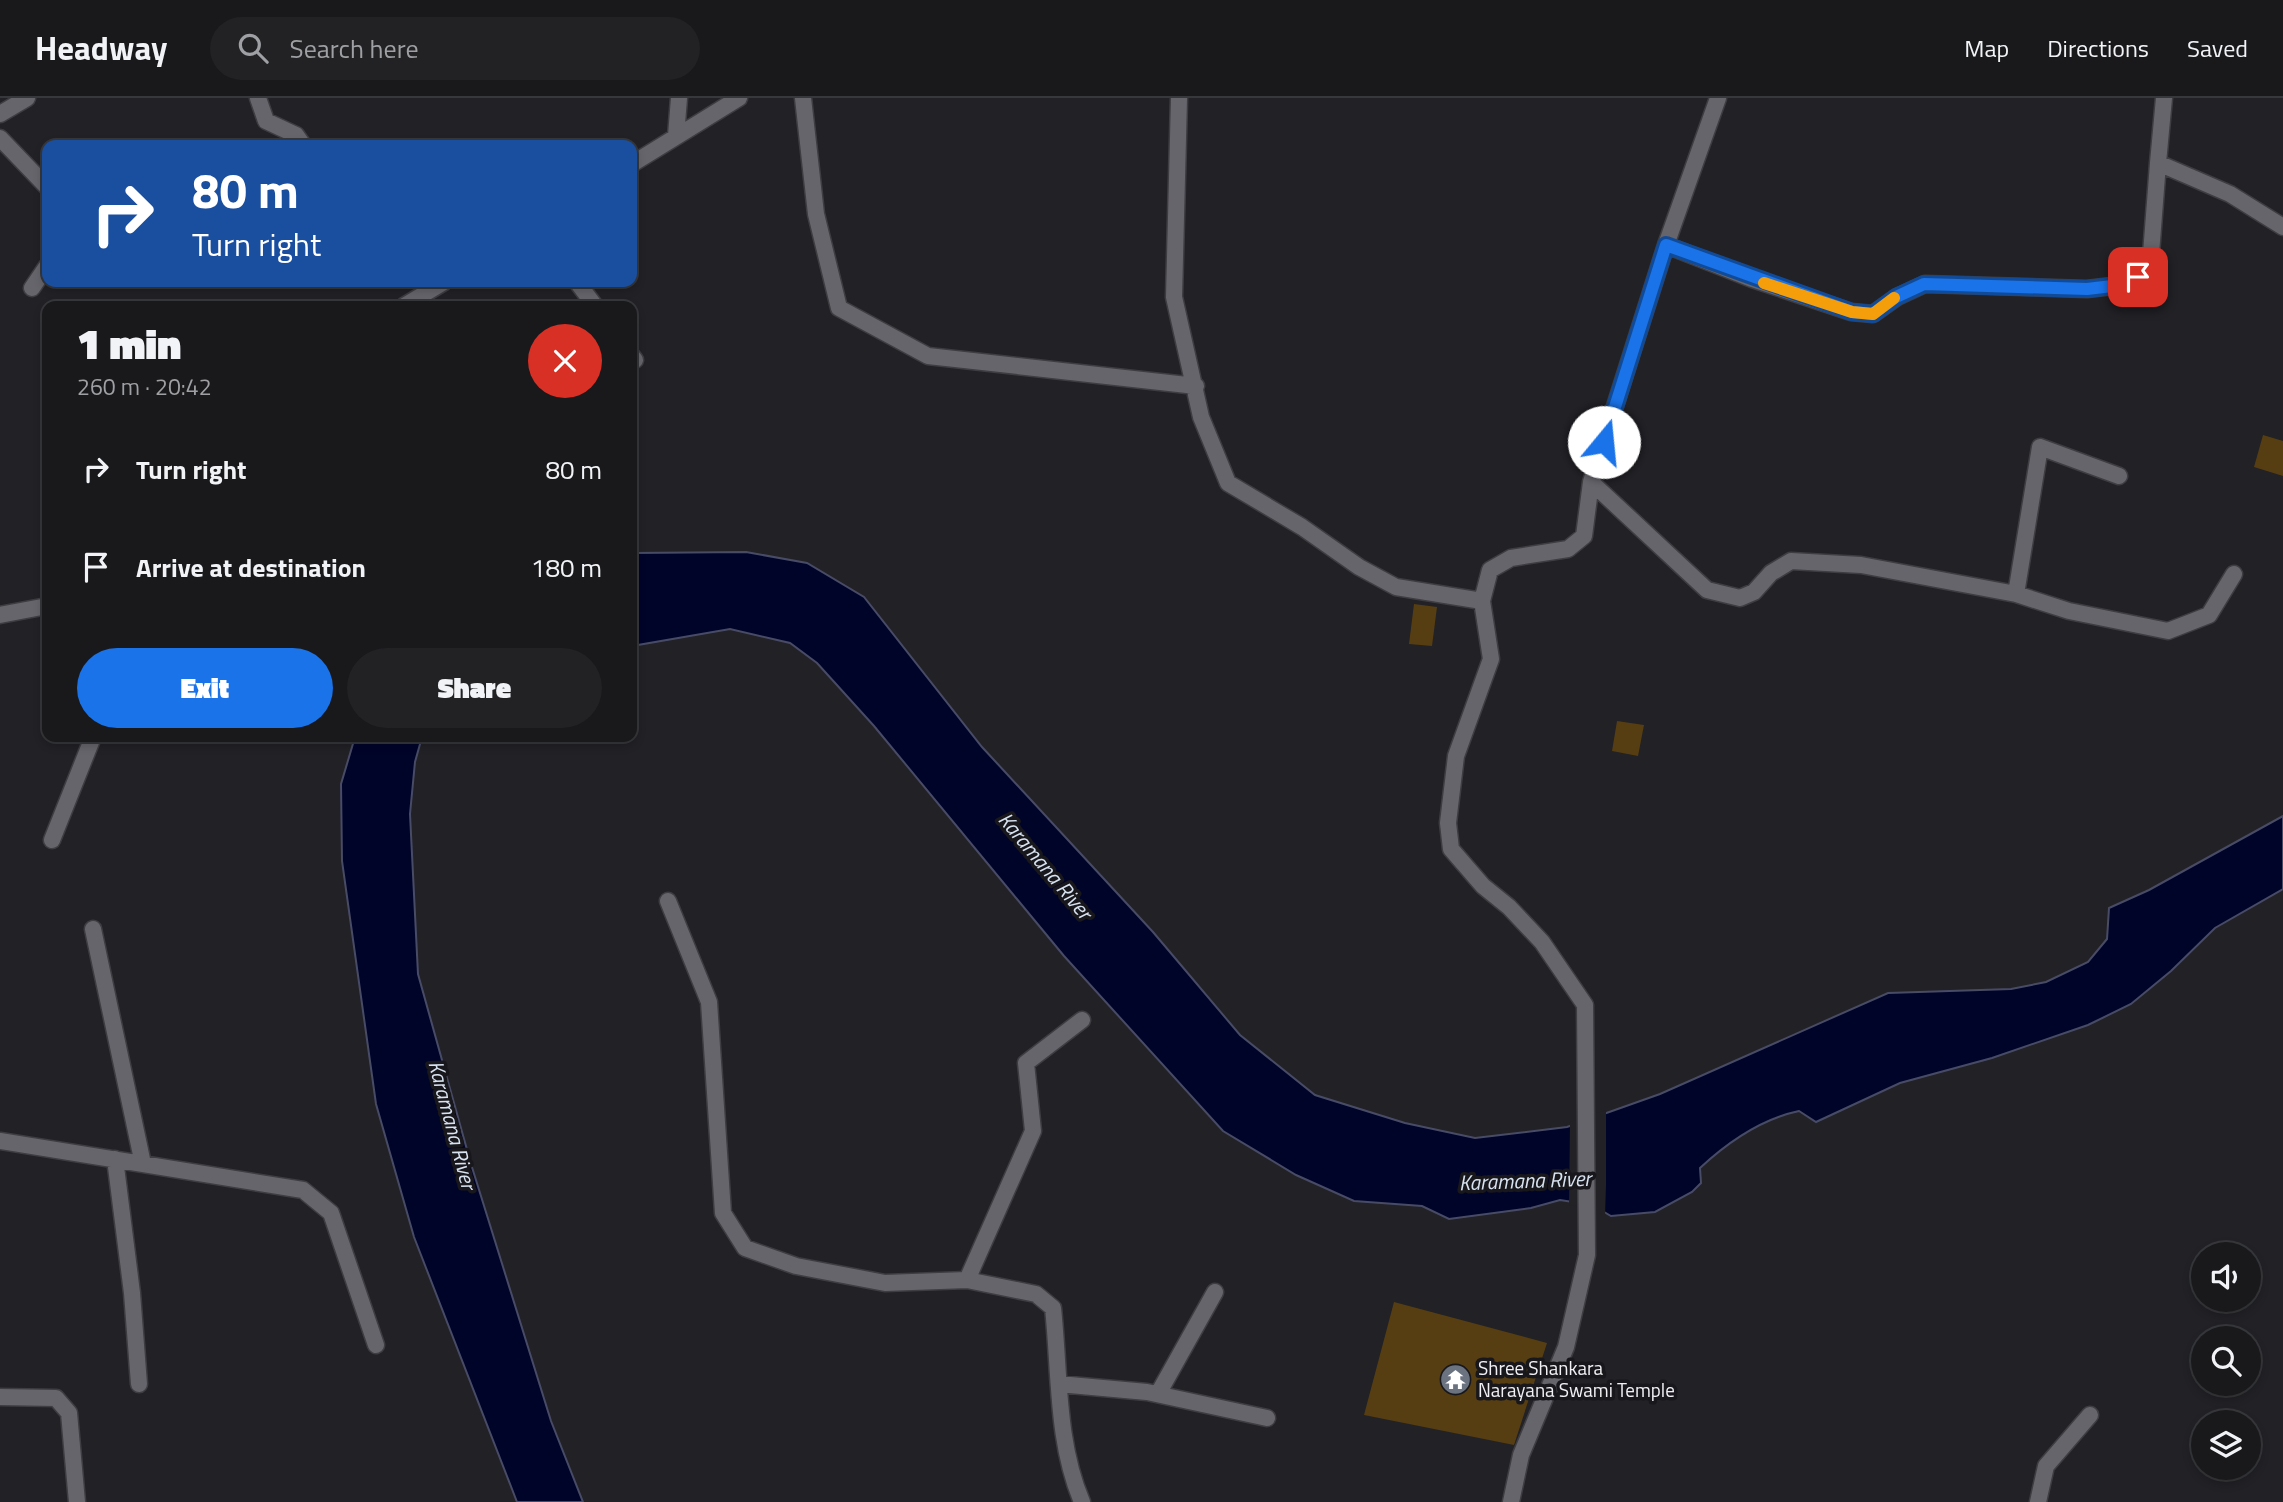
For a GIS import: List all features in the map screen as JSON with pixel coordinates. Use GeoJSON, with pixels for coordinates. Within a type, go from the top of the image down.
{"type":"FeatureCollection","features":[{"type":"Feature","properties":{"kind":"street"},"geometry":{"type":"LineString","coordinates":[[0,114],[26,98]]}},
{"type":"Feature","properties":{"kind":"street"},"geometry":{"type":"LineString","coordinates":[[258,98],[266,121],[296,135],[300,140]]}},
{"type":"Feature","properties":{"kind":"street"},"geometry":{"type":"LineString","coordinates":[[676,136],[679,98]]}},
{"type":"Feature","properties":{"kind":"street"},"geometry":{"type":"LineString","coordinates":[[637,161],[739,98]]}},
{"type":"Feature","properties":{"kind":"street"},"geometry":{"type":"LineString","coordinates":[[803,98],[816,214],[839,309],[928,356],[1196,386]]}},
{"type":"Feature","properties":{"kind":"street"},"geometry":{"type":"LineString","coordinates":[[1179,98],[1174,297],[1201,417],[1228,483],[1302,527],[1359,567],[1396,587],[1482,601]]}},
{"type":"Feature","properties":{"kind":"street"},"geometry":{"type":"LineString","coordinates":[[1511,1502],[1521,1455],[1566,1347],[1587,1255],[1585,1005],[1542,942],[1510,907],[1483,886],[1451,849],[1448,823],[1456,756],[1491,659],[1482,601],[1490,570],[1511,558],[1568,549],[1584,536],[1591,482],[1666,245],[1718,98]]}},
{"type":"Feature","properties":{"kind":"street"},"geometry":{"type":"LineString","coordinates":[[1666,245],[1852,312],[1873,314],[1896,297],[1924,284],[2087,289],[2112,286],[2138,277],[2151,254],[2164,98]]}},
{"type":"Feature","properties":{"kind":"street"},"geometry":{"type":"LineString","coordinates":[[0,138],[42,182]]}},
{"type":"Feature","properties":{"kind":"street"},"geometry":{"type":"LineString","coordinates":[[2158,163],[2230,194],[2283,227]]}},
{"type":"Feature","properties":{"kind":"street"},"geometry":{"type":"LineString","coordinates":[[32,288],[42,273]]}},
{"type":"Feature","properties":{"kind":"street"},"geometry":{"type":"LineString","coordinates":[[2016,594],[2040,447],[2119,476]]}},
{"type":"Feature","properties":{"kind":"street"},"geometry":{"type":"LineString","coordinates":[[1591,482],[1707,590],[1740,598],[1754,592],[1771,573],[1791,561],[1861,565],[2016,594],[2068,611],[2168,631],[2209,615],[2234,574]]}},
{"type":"Feature","properties":{"kind":"street"},"geometry":{"type":"LineString","coordinates":[[0,615],[42,607]]}},
{"type":"Feature","properties":{"kind":"street"},"geometry":{"type":"LineString","coordinates":[[52,840],[91,742]]}},
{"type":"Feature","properties":{"kind":"street"},"geometry":{"type":"LineString","coordinates":[[668,901],[709,1002],[723,1213],[745,1248],[796,1266],[885,1283],[967,1280],[1035,1294],[1053,1308],[1070,1474],[1082,1502]]}},
{"type":"Feature","properties":{"kind":"street"},"geometry":{"type":"LineString","coordinates":[[93,929],[143,1164]]}},
{"type":"Feature","properties":{"kind":"street"},"geometry":{"type":"LineString","coordinates":[[967,1280],[1033,1131],[1026,1063],[1082,1020]]}},
{"type":"Feature","properties":{"kind":"street"},"geometry":{"type":"LineString","coordinates":[[0,1141],[303,1190],[331,1213],[376,1346]]}},
{"type":"Feature","properties":{"kind":"street"},"geometry":{"type":"LineString","coordinates":[[115,1159],[132,1293],[138,1384]]}},
{"type":"Feature","properties":{"kind":"street"},"geometry":{"type":"LineString","coordinates":[[1158,1394],[1215,1292]]}},
{"type":"Feature","properties":{"kind":"street"},"geometry":{"type":"LineString","coordinates":[[1059,1384],[1158,1394],[1267,1418]]}},
{"type":"Feature","properties":{"kind":"street"},"geometry":{"type":"LineString","coordinates":[[0,1397],[56,1398],[69,1413],[77,1502]]}},
{"type":"Feature","properties":{"kind":"street"},"geometry":{"type":"LineString","coordinates":[[2038,1502],[2046,1466],[2090,1415]]}},
{"type":"Feature","properties":{"kind":"water","name":"Karamana River"},"geometry":{"type":"Polygon","coordinates":[[[746,552],[807,563],[864,597],[982,747],[1153,932],[1240,1035],[1315,1095],[1405,1123],[1475,1138],[1567,1127],[1660,1094],[1888,993],[2011,989],[2046,982],[2088,962],[2107,939],[2109,908],[2149,890],[2283,816],[2283,889],[2215,928],[2171,971],[2131,1004],[2088,1025],[1992,1058],[1900,1083],[1816,1122],[1799,1111],[1771,1120],[1722,1149],[1700,1168],[1701,1183],[1692,1192],[1655,1212],[1611,1216],[1592,1205],[1560,1200],[1531,1208],[1449,1219],[1422,1206],[1354,1201],[1296,1175],[1223,1131],[1064,956],[874,726],[817,663],[790,643],[730,629],[637,645],[637,553],[746,552]]]}},
{"type":"Feature","properties":{"kind":"water","name":"Karamana River"},"geometry":{"type":"Polygon","coordinates":[[[354,742],[421,742],[415,762],[410,814],[418,974],[471,1164],[551,1421],[583,1502],[517,1502],[414,1237],[376,1104],[342,861],[341,784],[354,742]]]}},
{"type":"Feature","properties":{"kind":"pier"},"geometry":{"type":"Polygon","coordinates":[[[1606,1110],[1605,1216],[1591,1208],[1569,1205],[1570,1122],[1606,1110]]]}},
{"type":"Feature","properties":{"kind":"building"},"geometry":{"type":"Polygon","coordinates":[[[2263,435],[2283,441],[2283,476],[2254,467],[2263,435]]]}},
{"type":"Feature","properties":{"kind":"building"},"geometry":{"type":"Polygon","coordinates":[[[1414,604],[1437,607],[1432,646],[1409,644],[1414,604]]]}},
{"type":"Feature","properties":{"kind":"building"},"geometry":{"type":"Polygon","coordinates":[[[1617,721],[1644,725],[1638,756],[1612,751],[1617,721]]]}},
{"type":"Feature","properties":{"kind":"building","name":"Shree Shankara Narayana Swami Temple"},"geometry":{"type":"Polygon","coordinates":[[[1394,1302],[1547,1343],[1514,1445],[1364,1415],[1394,1302]]]}},
{"type":"Feature","properties":{"kind":"slow traffic"},"geometry":{"type":"LineString","coordinates":[[1764,283],[1852,312],[1873,314],[1894,298]]}},
{"type":"Feature","properties":{"kind":"place","name":"Shree Shankara Narayana Swami Temple"},"geometry":{"type":"Point","coordinates":[1455,1379]}},
{"type":"Feature","properties":{"kind":"route"},"geometry":{"type":"LineString","coordinates":[[1604,442],[1666,245],[1752,279],[1852,312],[1873,314],[1896,297],[1924,284],[2087,289],[2112,286],[2138,277]]}}]}
